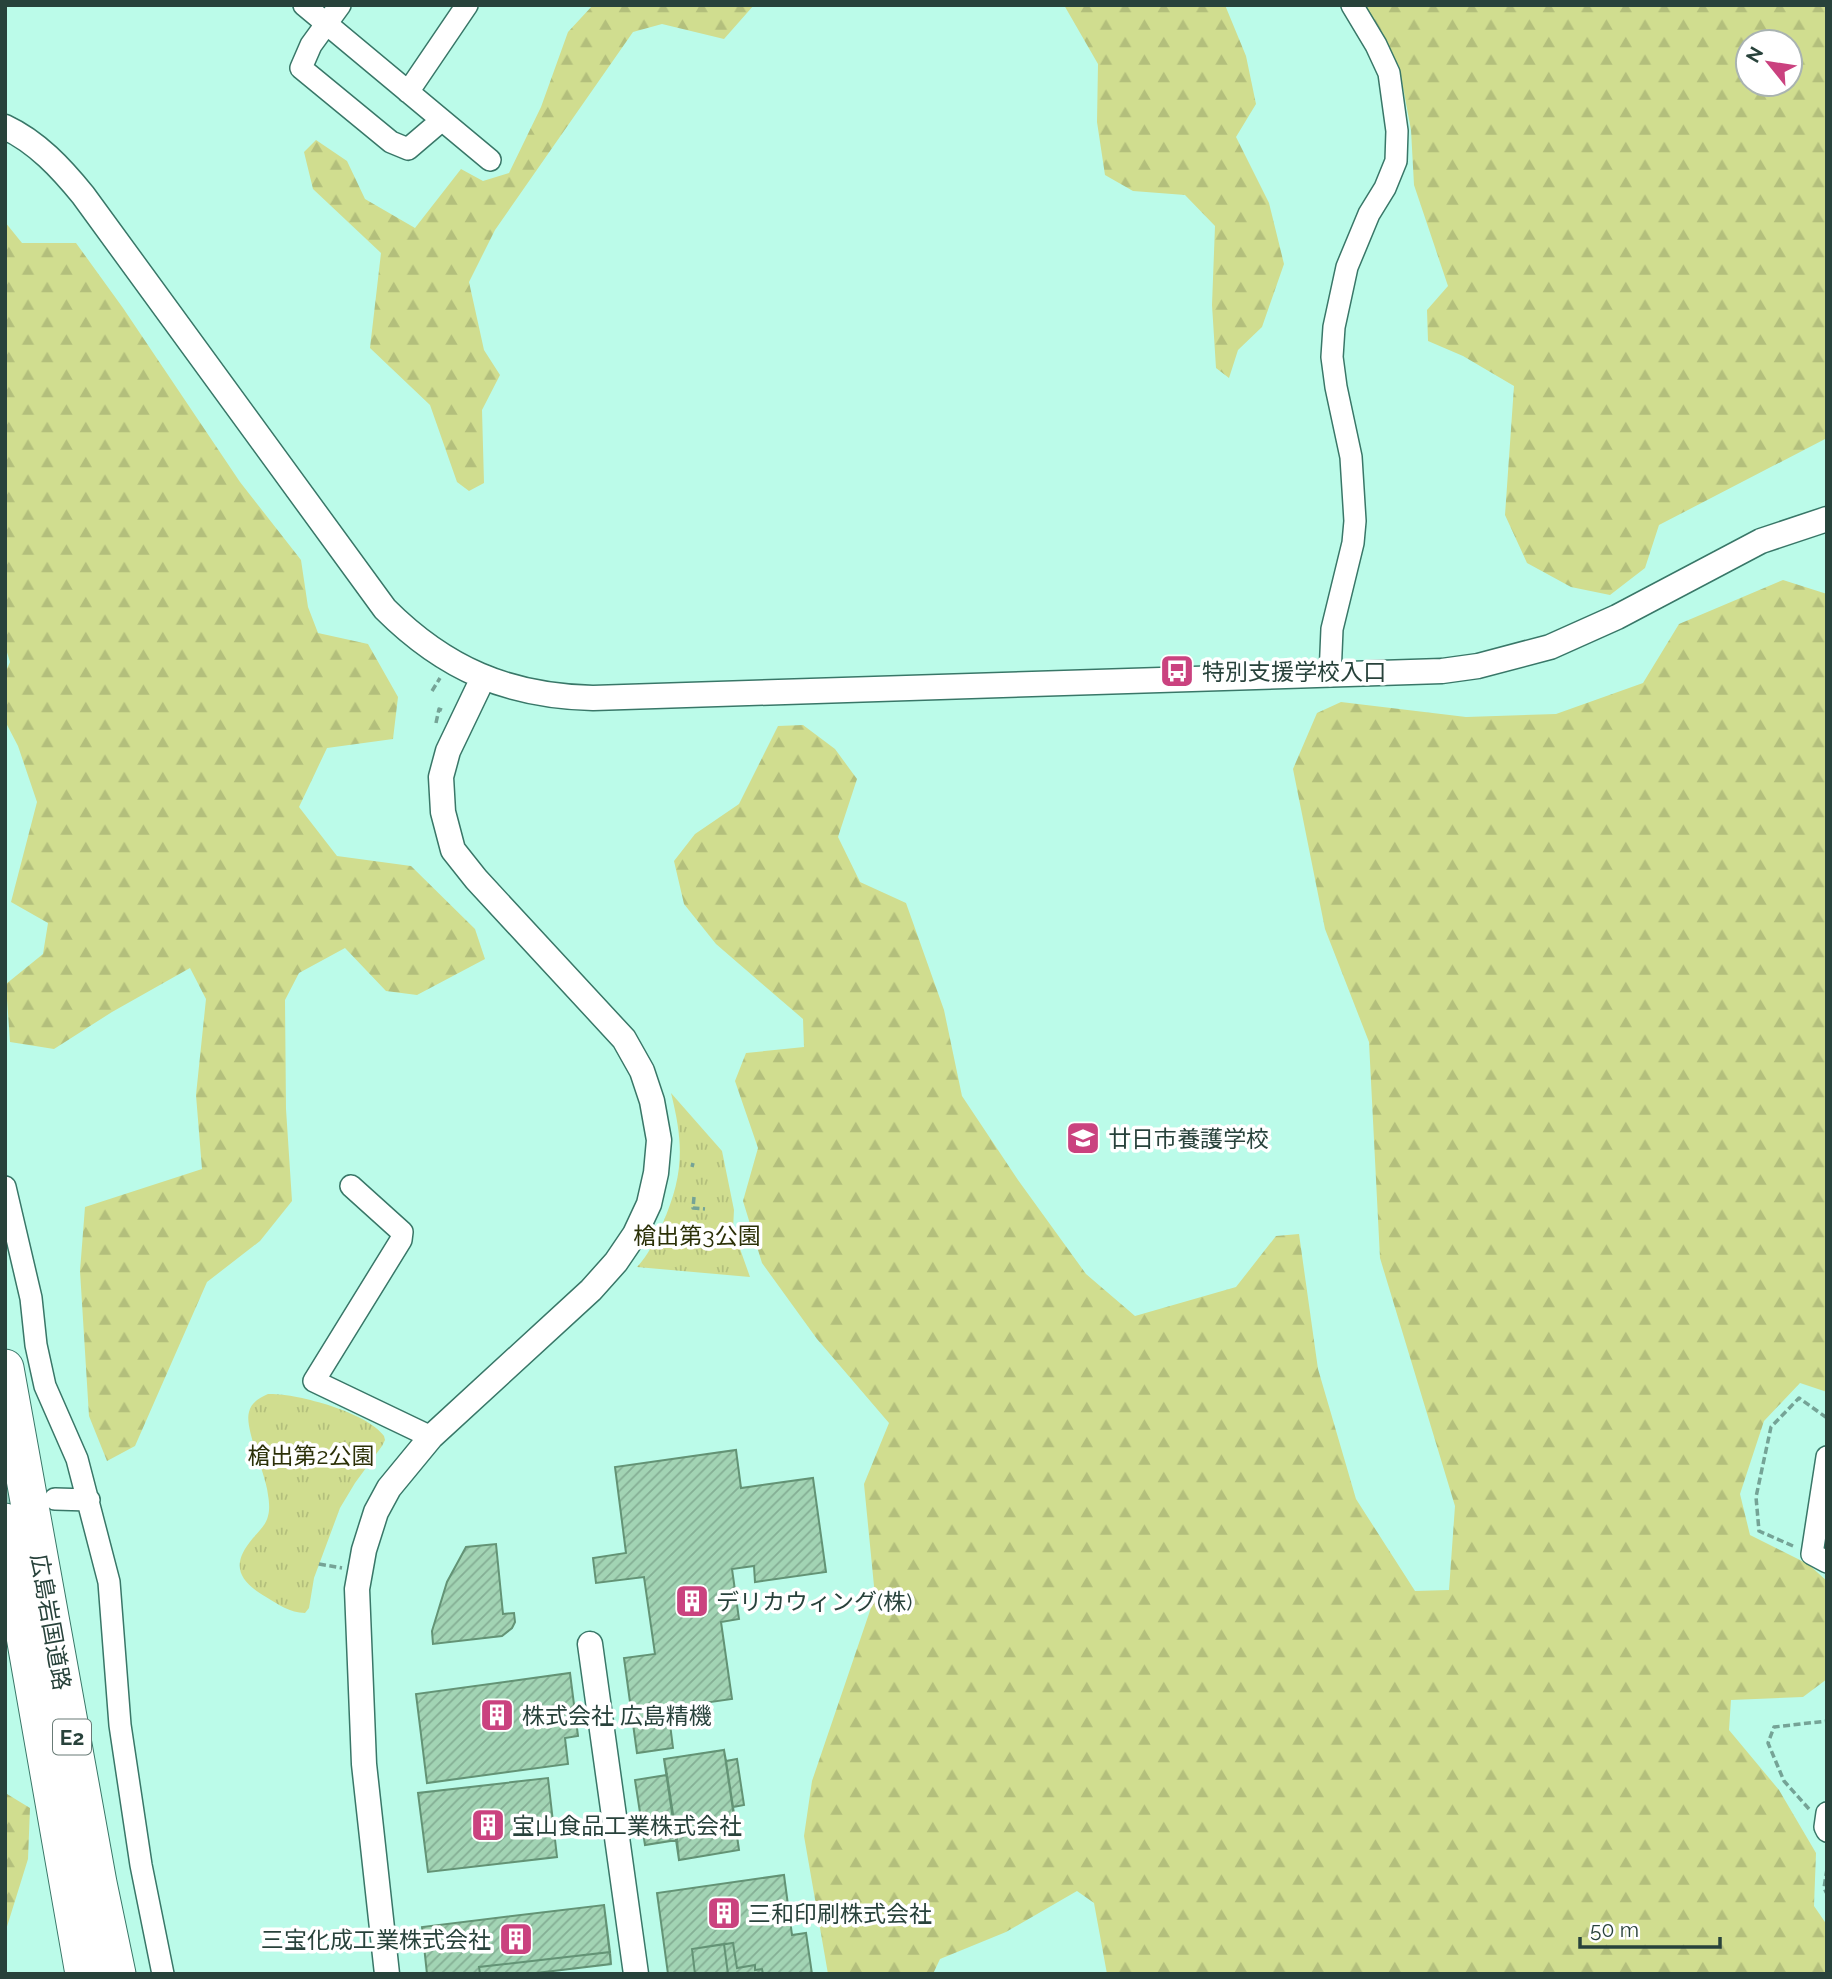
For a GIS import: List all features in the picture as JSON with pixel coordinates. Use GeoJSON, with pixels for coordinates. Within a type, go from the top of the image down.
{"type":"FeatureCollection","features":[{"type":"Feature","properties":{"kind":"highway","name":"広島岩国道路"},"geometry":{"type":"LineString","coordinates":[[5,1368],[98,1883],[109,1970]]}},
{"type":"Feature","properties":{"kind":"highway","name":"広島岩国道路"},"geometry":{"type":"LineString","coordinates":[[5,1522],[109,1970]]}},
{"type":"Feature","properties":{"kind":"street"},"geometry":{"type":"LineString","coordinates":[[304,5],[490,160]]}},
{"type":"Feature","properties":{"kind":"street"},"geometry":{"type":"LineString","coordinates":[[340,5],[312,45],[301,68],[391,142],[408,149],[443,120]]}},
{"type":"Feature","properties":{"kind":"street"},"geometry":{"type":"LineString","coordinates":[[408,92],[467,5]]}},
{"type":"Feature","properties":{"kind":"street"},"geometry":{"type":"LineString","coordinates":[[1331,676],[1332,629],[1353,543],[1356,509],[1351,457],[1332,357],[1334,327],[1347,267],[1369,214],[1385,188],[1396,162],[1397,131],[1389,73],[1352,5]]}},
{"type":"Feature","properties":{"kind":"street"},"geometry":{"type":"LineString","coordinates":[[5,127],[52,160],[83,195],[385,609],[423,644],[445,659],[483,678],[541,695],[593,698],[1331,676],[1442,671],[1479,666],[1550,647],[1617,617],[1761,541],[1827,519]]}},
{"type":"Feature","properties":{"kind":"street"},"geometry":{"type":"LineString","coordinates":[[387,1974],[364,1764],[356,1589],[376,1512],[389,1488],[431,1437],[591,1290],[616,1262],[635,1234],[649,1205],[659,1139],[642,1071],[624,1039],[476,879],[453,850],[443,812],[441,777],[448,751],[483,678]]}},
{"type":"Feature","properties":{"kind":"street"},"geometry":{"type":"LineString","coordinates":[[351,1186],[402,1232],[401,1240],[314,1381],[431,1437]]}},
{"type":"Feature","properties":{"kind":"street"},"geometry":{"type":"LineString","coordinates":[[5,1187],[31,1298],[44,1386],[77,1459],[108,1582],[120,1725],[141,1865],[163,1974]]}},
{"type":"Feature","properties":{"kind":"street"},"geometry":{"type":"LineString","coordinates":[[1820,1558],[1827,1457]]}},
{"type":"Feature","properties":{"kind":"street"},"geometry":{"type":"LineString","coordinates":[[55,1499],[89,1500]]}},
{"type":"Feature","properties":{"kind":"street"},"geometry":{"type":"LineString","coordinates":[[590,1644],[636,1974]]}},
{"type":"Feature","properties":{"kind":"path"},"geometry":{"type":"LineString","coordinates":[[435,728],[439,709]]}},
{"type":"Feature","properties":{"kind":"path"},"geometry":{"type":"LineString","coordinates":[[694,1197],[692,1208],[705,1209]]}},
{"type":"Feature","properties":{"kind":"path"},"geometry":{"type":"LineString","coordinates":[[1820,1558],[1759,1531],[1756,1497],[1771,1427],[1799,1398],[1827,1418]]}},
{"type":"Feature","properties":{"kind":"path"},"geometry":{"type":"LineString","coordinates":[[342,1578],[347,1557]]}},
{"type":"Feature","properties":{"kind":"path"},"geometry":{"type":"LineString","coordinates":[[320,1564],[341,1568]]}},
{"type":"Feature","properties":{"kind":"path"},"geometry":{"type":"LineString","coordinates":[[1826,1824],[1784,1781],[1768,1743],[1774,1727],[1827,1721]]}},
{"type":"Feature","properties":{"kind":"path"},"geometry":{"type":"LineString","coordinates":[[1827,1869],[1824,1888],[1827,1894]]}},
{"type":"Feature","properties":{"kind":"green space"},"geometry":{"type":"Polygon","coordinates":[[[593,5],[754,5],[724,39],[662,24],[633,32],[495,230],[469,282],[484,350],[500,375],[482,410],[484,483],[469,491],[457,482],[430,405],[370,348],[381,253],[313,189],[304,152],[316,140],[347,161],[365,199],[415,228],[461,169],[483,181],[509,173],[541,107],[568,32],[593,5]]]}},
{"type":"Feature","properties":{"kind":"green space"},"geometry":{"type":"Polygon","coordinates":[[[1064,5],[1225,5],[1246,56],[1256,104],[1236,137],[1269,203],[1284,264],[1262,327],[1238,350],[1229,378],[1216,368],[1212,305],[1215,226],[1185,195],[1133,191],[1105,175],[1097,122],[1098,64],[1064,5]]]}},
{"type":"Feature","properties":{"kind":"green space"},"geometry":{"type":"Polygon","coordinates":[[[1361,5],[1827,5],[1827,438],[1659,525],[1645,568],[1610,595],[1571,587],[1527,563],[1505,515],[1514,386],[1463,356],[1428,341],[1427,310],[1448,286],[1414,185],[1411,130],[1399,66],[1361,5]]]}},
{"type":"Feature","properties":{"kind":"green space"},"geometry":{"type":"Polygon","coordinates":[[[5,222],[22,243],[76,243],[240,482],[301,560],[308,607],[318,633],[368,644],[398,697],[393,739],[327,748],[299,807],[337,856],[411,866],[475,929],[485,959],[417,995],[386,991],[345,948],[299,973],[285,1000],[286,1109],[292,1201],[260,1241],[207,1282],[135,1446],[107,1461],[89,1416],[80,1271],[85,1207],[202,1169],[196,1095],[206,999],[190,968],[112,1012],[54,1049],[10,1042],[6,984],[43,954],[48,923],[11,902],[37,802],[18,746],[5,721],[5,673],[10,662],[5,646],[5,222]]]}},
{"type":"Feature","properties":{"kind":"green space"},"geometry":{"type":"Polygon","coordinates":[[[1783,580],[1827,594],[1827,1392],[1800,1383],[1764,1421],[1740,1494],[1750,1535],[1808,1564],[1827,1581],[1827,1679],[1803,1697],[1731,1700],[1729,1730],[1779,1790],[1816,1853],[1814,1906],[1827,1925],[1827,1974],[1107,1974],[1094,1903],[1077,1891],[1006,1932],[940,1959],[933,1974],[828,1974],[804,1836],[812,1781],[875,1596],[864,1484],[889,1423],[817,1339],[762,1263],[743,1201],[758,1148],[735,1081],[746,1053],[804,1047],[803,1019],[716,944],[684,904],[674,861],[695,834],[739,804],[778,726],[803,725],[835,749],[857,779],[838,837],[860,882],[906,903],[944,1010],[962,1096],[1086,1274],[1135,1316],[1236,1287],[1276,1236],[1299,1234],[1318,1369],[1356,1499],[1415,1591],[1449,1590],[1455,1506],[1380,1258],[1369,1042],[1325,929],[1293,769],[1317,713],[1341,702],[1466,717],[1556,714],[1643,683],[1679,624],[1783,580]]]}},
{"type":"Feature","properties":{"kind":"green space","name":"槍出第3公園"},"geometry":{"type":"Polygon","coordinates":[[[671,1093],[722,1151],[734,1210],[733,1229],[750,1277],[637,1267],[651,1248],[675,1191],[680,1144],[671,1093]]]}},
{"type":"Feature","properties":{"kind":"green space","name":"槍出第2公園"},"geometry":{"type":"Polygon","coordinates":[[[268,1394],[296,1397],[347,1412],[375,1427],[385,1440],[340,1508],[314,1578],[309,1608],[305,1613],[284,1608],[256,1591],[240,1571],[246,1547],[264,1525],[269,1513],[266,1486],[248,1419],[256,1401],[268,1394]]]}},
{"type":"Feature","properties":{"kind":"green space"},"geometry":{"type":"Polygon","coordinates":[[[7,1794],[30,1808],[28,1859],[5,1933],[5,1796],[7,1794]]]}},
{"type":"Feature","properties":{"kind":"building","name":"デリカウィング(株)"},"geometry":{"type":"Polygon","coordinates":[[[736,1450],[741,1488],[813,1478],[826,1572],[755,1582],[754,1566],[732,1569],[739,1619],[721,1622],[732,1699],[668,1708],[673,1748],[637,1753],[624,1658],[655,1654],[644,1577],[596,1583],[593,1558],[626,1553],[615,1467],[736,1450]]]}},
{"type":"Feature","properties":{"kind":"building"},"geometry":{"type":"Polygon","coordinates":[[[359,1451],[368,1458],[362,1466],[353,1459],[359,1451]]]}},
{"type":"Feature","properties":{"kind":"building"},"geometry":{"type":"Polygon","coordinates":[[[496,1544],[503,1614],[514,1613],[515,1622],[512,1628],[502,1636],[433,1644],[432,1631],[447,1582],[466,1547],[496,1544]]]}},
{"type":"Feature","properties":{"kind":"building","name":"株式会社 広島精機"},"geometry":{"type":"Polygon","coordinates":[[[570,1673],[578,1736],[565,1738],[568,1764],[427,1783],[416,1694],[570,1673]]]}},
{"type":"Feature","properties":{"kind":"building"},"geometry":{"type":"Polygon","coordinates":[[[724,1750],[726,1761],[737,1759],[744,1805],[733,1807],[739,1850],[679,1860],[677,1840],[645,1845],[635,1780],[667,1775],[664,1759],[724,1750]]]}},
{"type":"Feature","properties":{"kind":"building"},"geometry":{"type":"Polygon","coordinates":[[[724,1750],[739,1850],[679,1860],[664,1759],[724,1750]]]}},
{"type":"Feature","properties":{"kind":"building"},"geometry":{"type":"Polygon","coordinates":[[[737,1759],[744,1805],[733,1807],[726,1761],[737,1759]]]}},
{"type":"Feature","properties":{"kind":"building"},"geometry":{"type":"Polygon","coordinates":[[[667,1775],[677,1840],[645,1845],[635,1780],[667,1775]]]}},
{"type":"Feature","properties":{"kind":"building","name":"宝山食品工業株式会社"},"geometry":{"type":"Polygon","coordinates":[[[548,1778],[557,1857],[428,1872],[418,1793],[548,1778]]]}},
{"type":"Feature","properties":{"kind":"building","name":"三和印刷株式会社"},"geometry":{"type":"Polygon","coordinates":[[[784,1875],[792,1935],[806,1933],[812,1974],[763,1974],[762,1969],[755,1970],[755,1965],[737,1968],[733,1943],[692,1949],[695,1974],[668,1974],[657,1893],[784,1875]]]}},
{"type":"Feature","properties":{"kind":"building","name":"三宝化成工業株式会社"},"geometry":{"type":"Polygon","coordinates":[[[604,1905],[610,1952],[479,1967],[480,1974],[427,1974],[422,1927],[604,1905]]]}},
{"type":"Feature","properties":{"kind":"building","name":"三宝化成工業株式会社"},"geometry":{"type":"Polygon","coordinates":[[[604,1905],[611,1964],[528,1974],[427,1974],[422,1927],[604,1905]]]}},
{"type":"Feature","properties":{"kind":"building"},"geometry":{"type":"Polygon","coordinates":[[[733,1943],[737,1968],[755,1965],[755,1970],[762,1969],[763,1974],[728,1974],[724,1944],[733,1943]]]}},
{"type":"Feature","properties":{"kind":"building"},"geometry":{"type":"Polygon","coordinates":[[[724,1944],[728,1974],[695,1974],[692,1949],[724,1944]]]}},
{"type":"Feature","properties":{"kind":"building"},"geometry":{"type":"Polygon","coordinates":[[[610,1952],[611,1964],[528,1974],[480,1974],[479,1967],[610,1952]]]}},
{"type":"Feature","properties":{"kind":"tunnel"},"geometry":{"type":"LineString","coordinates":[[5,1497],[38,1498]]}},
{"type":"Feature","properties":{"kind":"place","name":"特別支援学校入口"},"geometry":{"type":"Point","coordinates":[1177,671]}},
{"type":"Feature","properties":{"kind":"place","name":"廿日市養護学校"},"geometry":{"type":"Point","coordinates":[1083,1138]}},
{"type":"Feature","properties":{"kind":"place","name":"デリカウィング(株)"},"geometry":{"type":"Point","coordinates":[692,1601]}},
{"type":"Feature","properties":{"kind":"place","name":"株式会社 広島精機"},"geometry":{"type":"Point","coordinates":[497,1715]}},
{"type":"Feature","properties":{"kind":"place","name":"宝山食品工業株式会社"},"geometry":{"type":"Point","coordinates":[488,1825]}},
{"type":"Feature","properties":{"kind":"place","name":"三和印刷株式会社"},"geometry":{"type":"Point","coordinates":[724,1913]}},
{"type":"Feature","properties":{"kind":"place","name":"三宝化成工業株式会社"},"geometry":{"type":"Point","coordinates":[516,1939]}}]}
